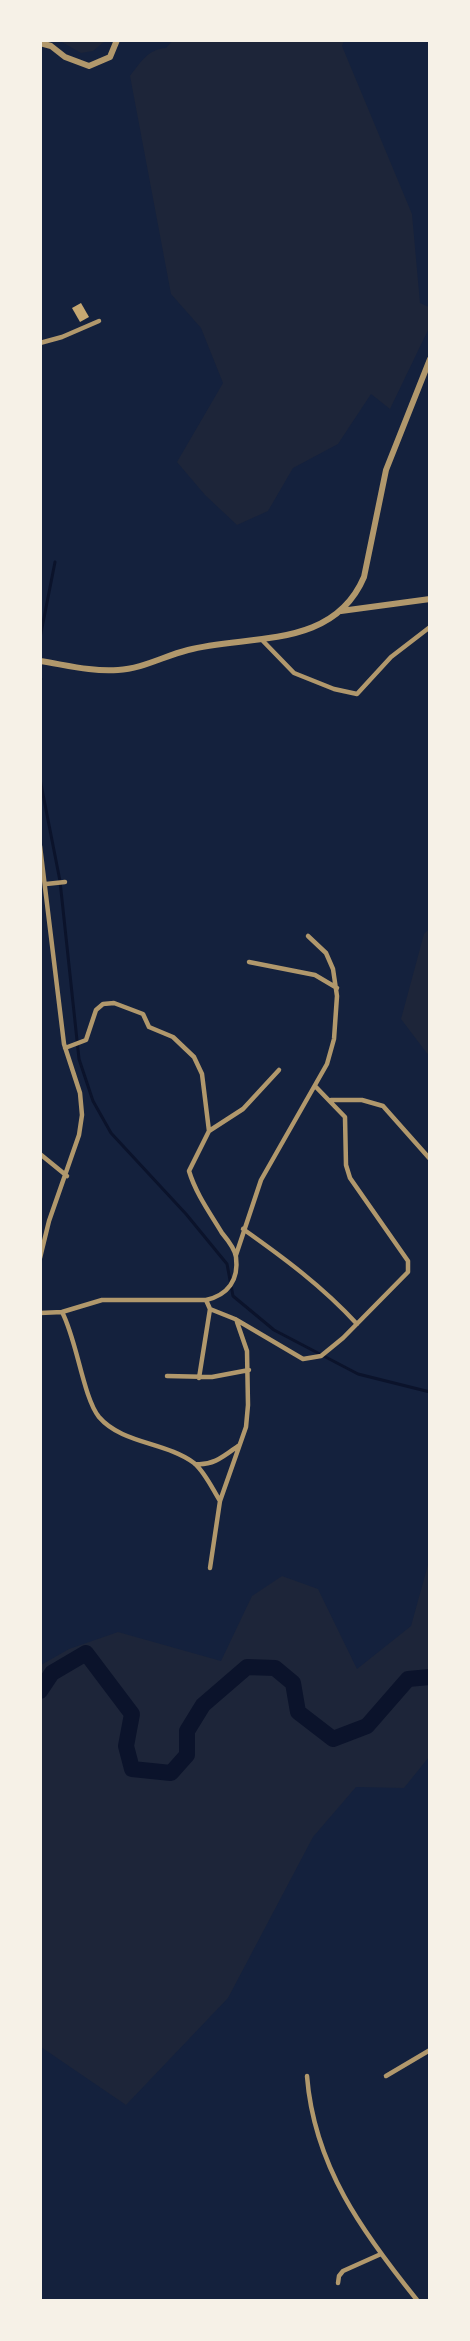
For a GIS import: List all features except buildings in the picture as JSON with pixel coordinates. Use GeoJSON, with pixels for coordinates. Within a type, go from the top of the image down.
{"type":"FeatureCollection","features":[{"type":"Feature","properties":{"kind":"street"},"geometry":{"type":"LineString","coordinates":[[40,43],[51,46],[65,57],[89,66],[110,57],[117,40]]}},
{"type":"Feature","properties":{"kind":"street"},"geometry":{"type":"LineString","coordinates":[[40,343],[62,337],[99,321]]}},
{"type":"Feature","properties":{"kind":"street"},"geometry":{"type":"LineString","coordinates":[[40,661],[120,670],[139,667],[186,650],[263,641],[313,627],[340,611],[358,591],[364,577],[386,470],[429,359]]}},
{"type":"Feature","properties":{"kind":"street"},"geometry":{"type":"LineString","coordinates":[[340,611],[429,599]]}},
{"type":"Feature","properties":{"kind":"street"},"geometry":{"type":"LineString","coordinates":[[263,641],[294,673],[334,689],[357,694],[390,657],[429,627]]}},
{"type":"Feature","properties":{"kind":"street"},"geometry":{"type":"LineString","coordinates":[[40,1258],[49,1221],[67,1176],[79,1135],[82,1115],[80,1093],[65,1048],[41,847]]}},
{"type":"Feature","properties":{"kind":"street"},"geometry":{"type":"LineString","coordinates":[[46,884],[65,882]]}},
{"type":"Feature","properties":{"kind":"street"},"geometry":{"type":"LineString","coordinates":[[40,1313],[62,1312],[102,1300],[206,1300],[220,1297],[234,1283],[236,1255],[261,1180],[327,1064],[334,1039],[337,988],[326,953],[308,936]]}},
{"type":"Feature","properties":{"kind":"street"},"geometry":{"type":"LineString","coordinates":[[249,962],[315,975],[337,988]]}},
{"type":"Feature","properties":{"kind":"street"},"geometry":{"type":"LineString","coordinates":[[65,1048],[84,1042],[96,1011],[103,1004],[114,1003],[143,1014],[149,1027],[182,1043],[194,1058],[202,1074],[209,1131]]}},
{"type":"Feature","properties":{"kind":"street"},"geometry":{"type":"LineString","coordinates":[[236,1255],[203,1203],[189,1172],[209,1131],[243,1109],[279,1071]]}},
{"type":"Feature","properties":{"kind":"street"},"geometry":{"type":"LineString","coordinates":[[210,1309],[235,1319],[303,1359],[321,1356],[406,1275],[409,1265],[350,1178],[346,1165],[346,1121],[331,1100],[315,1086]]}},
{"type":"Feature","properties":{"kind":"street"},"geometry":{"type":"LineString","coordinates":[[331,1100],[362,1100],[383,1106],[429,1159]]}},
{"type":"Feature","properties":{"kind":"street"},"geometry":{"type":"LineString","coordinates":[[40,1154],[67,1176]]}},
{"type":"Feature","properties":{"kind":"street"},"geometry":{"type":"LineString","coordinates":[[40,1221],[49,1221]]}},
{"type":"Feature","properties":{"kind":"street"},"geometry":{"type":"LineString","coordinates":[[243,1229],[300,1269],[329,1293],[357,1324]]}},
{"type":"Feature","properties":{"kind":"street"},"geometry":{"type":"LineString","coordinates":[[199,1377],[210,1309],[206,1300]]}},
{"type":"Feature","properties":{"kind":"street"},"geometry":{"type":"LineString","coordinates":[[62,1312],[78,1354],[92,1406],[99,1417],[108,1425],[131,1436],[170,1449],[195,1464],[220,1501]]}},
{"type":"Feature","properties":{"kind":"street"},"geometry":{"type":"LineString","coordinates":[[210,1568],[220,1501],[246,1427],[250,1393],[244,1337],[235,1319]]}},
{"type":"Feature","properties":{"kind":"street"},"geometry":{"type":"LineString","coordinates":[[167,1377],[199,1377],[249,1370]]}},
{"type":"Feature","properties":{"kind":"street"},"geometry":{"type":"LineString","coordinates":[[195,1464],[206,1465],[218,1460],[238,1445]]}},
{"type":"Feature","properties":{"kind":"street"},"geometry":{"type":"LineString","coordinates":[[386,2076],[429,2050]]}},
{"type":"Feature","properties":{"kind":"street"},"geometry":{"type":"LineString","coordinates":[[307,2076],[312,2114],[328,2169],[381,2254],[417,2301]]}},
{"type":"Feature","properties":{"kind":"street"},"geometry":{"type":"LineString","coordinates":[[338,2283],[343,2271],[381,2254]]}},
{"type":"Feature","properties":{"kind":"shaded area"},"geometry":{"type":"Polygon","coordinates":[[[173,40],[344,41],[342,46],[412,214],[420,303],[429,307],[429,328],[390,409],[371,394],[338,444],[293,468],[268,511],[237,525],[205,495],[177,462],[223,383],[201,328],[171,294],[130,76],[145,57],[154,51],[166,48],[173,40]]]}},
{"type":"Feature","properties":{"kind":"shaded area"},"geometry":{"type":"Polygon","coordinates":[[[60,41],[105,41],[93,51],[81,53],[60,41]]]}},
{"type":"Feature","properties":{"kind":"shaded area"},"geometry":{"type":"Polygon","coordinates":[[[429,929],[429,1056],[401,1019],[424,934],[429,929]]]}},
{"type":"Feature","properties":{"kind":"shaded area"},"geometry":{"type":"Polygon","coordinates":[[[429,1561],[429,1757],[404,1788],[356,1787],[313,1837],[228,1998],[126,2105],[41,2047],[41,1665],[69,1649],[118,1632],[221,1661],[252,1596],[282,1576],[318,1589],[357,1669],[411,1626],[429,1561]]]}},
{"type":"Feature","properties":{"kind":"waterway"},"geometry":{"type":"LineString","coordinates":[[40,638],[55,562]]}},
{"type":"Feature","properties":{"kind":"waterway"},"geometry":{"type":"LineString","coordinates":[[40,779],[60,881],[79,1059],[93,1101],[111,1133],[186,1214],[227,1264],[233,1296],[274,1330],[358,1374],[430,1392]]}},
{"type":"Feature","properties":{"kind":"waterway"},"geometry":{"type":"LineString","coordinates":[[40,1691],[52,1673],[86,1653],[132,1714],[126,1746],[132,1769],[171,1773],[187,1755],[187,1731],[203,1705],[247,1667],[275,1668],[293,1683],[298,1712],[333,1739],[367,1726],[408,1679],[430,1677]]}}]}
